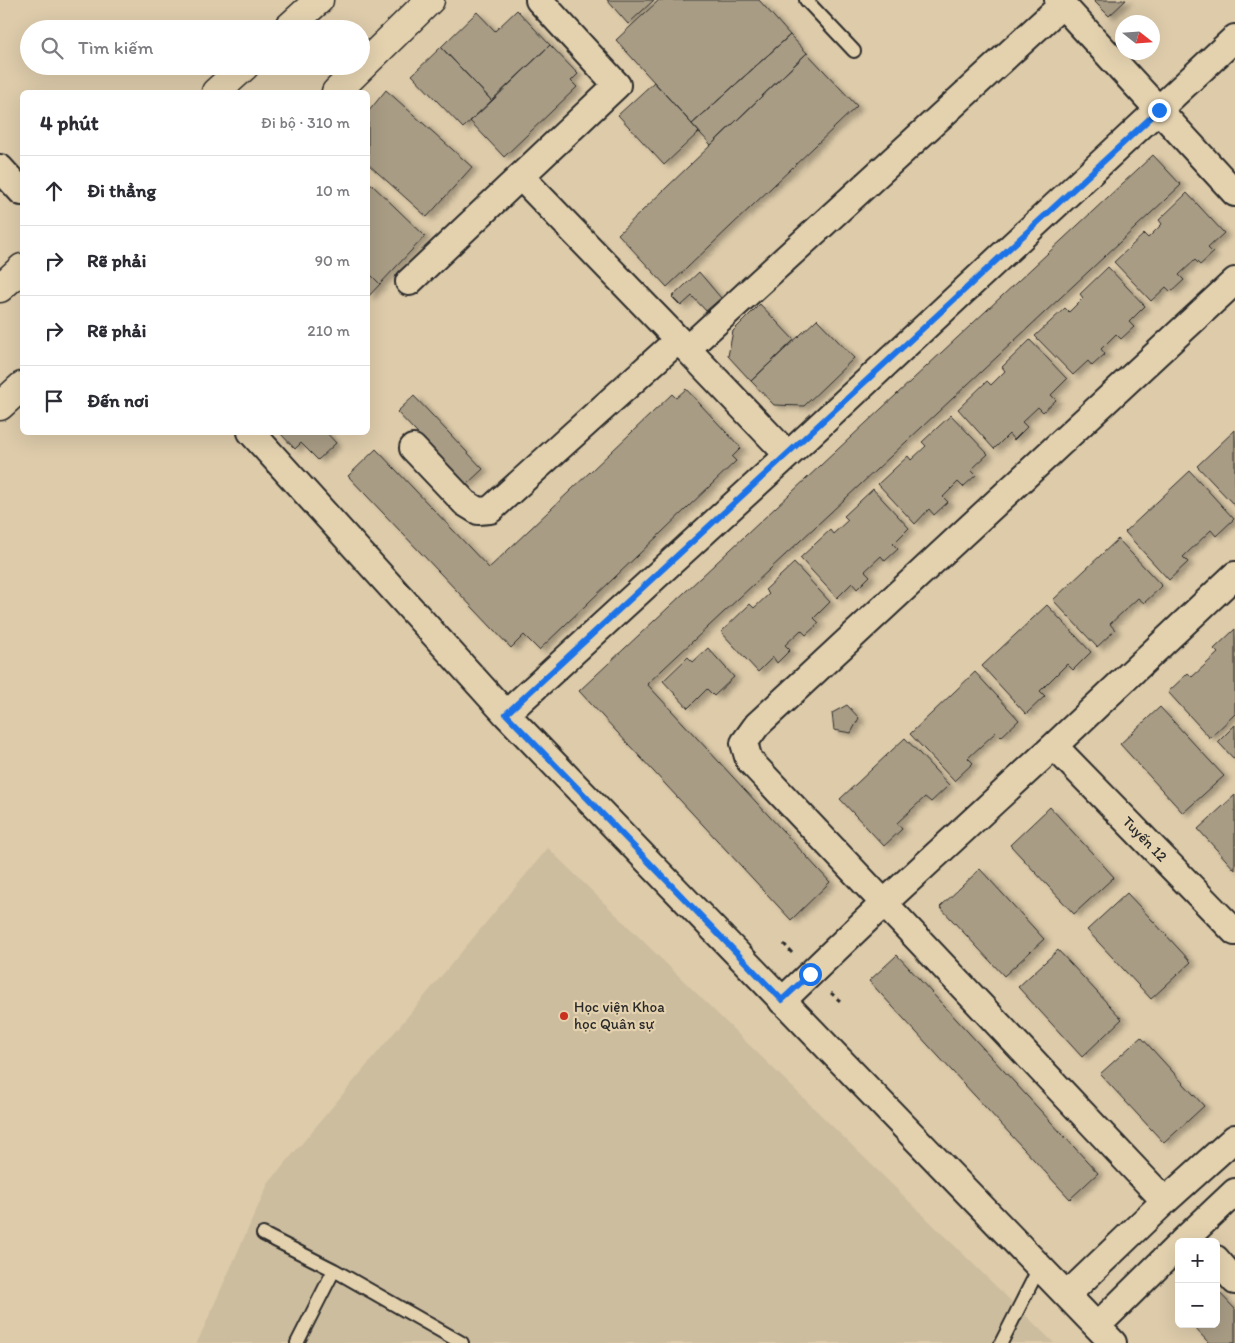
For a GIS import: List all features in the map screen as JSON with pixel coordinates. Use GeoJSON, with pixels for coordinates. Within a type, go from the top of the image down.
{"type":"FeatureCollection","features":[{"type":"Feature","properties":{"kind":"highway"},"geometry":{"type":"LineString","coordinates":[[297,20],[319,0]]}},
{"type":"Feature","properties":{"kind":"highway"},"geometry":{"type":"LineString","coordinates":[[370,59],[430,0]]}},
{"type":"Feature","properties":{"kind":"highway"},"geometry":{"type":"LineString","coordinates":[[218,90],[235,75]]}},
{"type":"Feature","properties":{"kind":"highway"},"geometry":{"type":"LineString","coordinates":[[338,90],[353,75]]}},
{"type":"Feature","properties":{"kind":"highway"},"geometry":{"type":"LineString","coordinates":[[0,288],[20,270]]}},
{"type":"Feature","properties":{"kind":"highway"},"geometry":{"type":"LineString","coordinates":[[0,406],[20,388]]}},
{"type":"Feature","properties":{"kind":"street"},"geometry":{"type":"LineString","coordinates":[[409,282],[617,85],[539,0]]}},
{"type":"Feature","properties":{"kind":"street"},"geometry":{"type":"LineString","coordinates":[[413,448],[465,503],[478,511],[490,510],[683,345],[1060,2],[1235,193]]}},
{"type":"Feature","properties":{"kind":"street"},"geometry":{"type":"LineString","coordinates":[[506,714],[788,455],[1235,38]]}},
{"type":"Feature","properties":{"kind":"street"},"geometry":{"type":"LineString","coordinates":[[0,168],[20,190]]}},
{"type":"Feature","properties":{"kind":"street"},"geometry":{"type":"LineString","coordinates":[[521,177],[788,455]]}},
{"type":"Feature","properties":{"kind":"street"},"geometry":{"type":"LineString","coordinates":[[1165,1201],[748,760],[744,743],[757,725],[1235,281]]}},
{"type":"Feature","properties":{"kind":"street"},"geometry":{"type":"LineString","coordinates":[[254,435],[506,714],[1105,1335],[1175,1256]]}},
{"type":"Feature","properties":{"kind":"street"},"geometry":{"type":"LineString","coordinates":[[782,1000],[1235,575]]}},
{"type":"Feature","properties":{"kind":"street","name":"Tuyến 12"},"geometry":{"type":"LineString","coordinates":[[1054,746],[1235,932]]}},
{"type":"Feature","properties":{"kind":"street"},"geometry":{"type":"LineString","coordinates":[[1067,1295],[1165,1201],[1235,1138]]}},
{"type":"Feature","properties":{"kind":"street"},"geometry":{"type":"LineString","coordinates":[[1191,1238],[1235,1192]]}},
{"type":"Feature","properties":{"kind":"street"},"geometry":{"type":"LineString","coordinates":[[1220,1264],[1235,1281]]}},
{"type":"Feature","properties":{"kind":"lane"},"geometry":{"type":"LineString","coordinates":[[806,0],[854,50]]}},
{"type":"Feature","properties":{"kind":"lane"},"geometry":{"type":"LineString","coordinates":[[262,1234],[334,1270],[462,1343]]}},
{"type":"Feature","properties":{"kind":"lane"},"geometry":{"type":"LineString","coordinates":[[1001,1343],[1039,1268]]}},
{"type":"Feature","properties":{"kind":"lane"},"geometry":{"type":"LineString","coordinates":[[297,1343],[334,1270]]}},
{"type":"Feature","properties":{"kind":"shaded area","name":"Học viện Khoa học Quân sự"},"geometry":{"type":"Polygon","coordinates":[[[548,848],[1054,1343],[197,1343],[268,1184],[548,848]]]}},
{"type":"Feature","properties":{"kind":"building"},"geometry":{"type":"Polygon","coordinates":[[[607,0],[654,0],[628,24],[607,0]]]}},
{"type":"Feature","properties":{"kind":"building"},"geometry":{"type":"Polygon","coordinates":[[[659,0],[759,0],[790,35],[692,124],[616,40],[659,0]]]}},
{"type":"Feature","properties":{"kind":"building"},"geometry":{"type":"Polygon","coordinates":[[[1093,0],[1126,0],[1109,16],[1093,0]]]}},
{"type":"Feature","properties":{"kind":"building"},"geometry":{"type":"Polygon","coordinates":[[[517,10],[550,45],[492,101],[441,47],[477,12],[495,31],[517,10]]]}},
{"type":"Feature","properties":{"kind":"building"},"geometry":{"type":"Polygon","coordinates":[[[790,35],[807,53],[711,145],[692,124],[790,35]]]}},
{"type":"Feature","properties":{"kind":"building"},"geometry":{"type":"Polygon","coordinates":[[[550,45],[578,74],[571,81],[577,87],[504,157],[470,121],[550,45]]]}},
{"type":"Feature","properties":{"kind":"building"},"geometry":{"type":"Polygon","coordinates":[[[441,47],[492,101],[463,128],[412,75],[441,47]]]}},
{"type":"Feature","properties":{"kind":"building"},"geometry":{"type":"Polygon","coordinates":[[[807,53],[857,106],[667,287],[618,234],[807,53]]]}},
{"type":"Feature","properties":{"kind":"building"},"geometry":{"type":"Polygon","coordinates":[[[654,82],[699,132],[664,165],[618,115],[654,82]]]}},
{"type":"Feature","properties":{"kind":"building"},"geometry":{"type":"Polygon","coordinates":[[[386,90],[472,167],[427,217],[370,166],[370,110],[386,90]]]}},
{"type":"Feature","properties":{"kind":"building"},"geometry":{"type":"Polygon","coordinates":[[[1153,155],[1181,185],[647,684],[830,882],[791,920],[579,691],[1153,155]]]}},
{"type":"Feature","properties":{"kind":"building"},"geometry":{"type":"Polygon","coordinates":[[[370,183],[425,236],[380,284],[370,274],[370,183]]]}},
{"type":"Feature","properties":{"kind":"building"},"geometry":{"type":"Polygon","coordinates":[[[1187,193],[1224,233],[1208,248],[1213,253],[1200,265],[1195,260],[1179,275],[1184,280],[1171,292],[1166,287],[1151,301],[1114,262],[1144,234],[1148,238],[1162,224],[1159,220],[1187,193]]]}},
{"type":"Feature","properties":{"kind":"building"},"geometry":{"type":"Polygon","coordinates":[[[1108,267],[1145,306],[1129,322],[1134,327],[1121,339],[1116,334],[1101,349],[1105,354],[1092,366],[1088,361],[1073,375],[1035,336],[1065,308],[1069,312],[1083,298],[1080,294],[1108,267]]]}},
{"type":"Feature","properties":{"kind":"building"},"geometry":{"type":"Polygon","coordinates":[[[699,272],[721,298],[706,311],[692,296],[681,306],[672,297],[699,272]]]}},
{"type":"Feature","properties":{"kind":"building"},"geometry":{"type":"Polygon","coordinates":[[[370,274],[380,284],[370,295],[370,274]]]}},
{"type":"Feature","properties":{"kind":"building"},"geometry":{"type":"Polygon","coordinates":[[[760,304],[794,340],[751,381],[728,356],[733,331],[760,304]]]}},
{"type":"Feature","properties":{"kind":"building"},"geometry":{"type":"Polygon","coordinates":[[[817,319],[854,358],[804,406],[774,405],[751,381],[817,319]]]}},
{"type":"Feature","properties":{"kind":"building"},"geometry":{"type":"Polygon","coordinates":[[[1030,340],[1067,379],[1051,395],[1056,400],[1043,412],[1038,407],[1022,422],[1027,427],[1014,440],[1009,434],[994,449],[958,409],[987,381],[991,385],[1005,371],[1002,367],[1030,340]]]}},
{"type":"Feature","properties":{"kind":"building"},"geometry":{"type":"Polygon","coordinates":[[[686,389],[741,448],[732,457],[736,461],[539,650],[524,635],[511,648],[348,476],[376,449],[489,568],[672,394],[676,398],[686,389]]]}},
{"type":"Feature","properties":{"kind":"building"},"geometry":{"type":"Polygon","coordinates":[[[414,396],[483,469],[466,485],[397,412],[414,396]]]}},
{"type":"Feature","properties":{"kind":"building"},"geometry":{"type":"Polygon","coordinates":[[[951,415],[988,454],[971,470],[976,475],[963,487],[958,482],[943,497],[948,502],[934,515],[929,509],[915,524],[878,484],[908,456],[911,460],[926,446],[922,442],[951,415]]]}},
{"type":"Feature","properties":{"kind":"building"},"geometry":{"type":"Polygon","coordinates":[[[1235,430],[1235,506],[1197,466],[1235,430]]]}},
{"type":"Feature","properties":{"kind":"building"},"geometry":{"type":"Polygon","coordinates":[[[282,435],[329,435],[336,443],[318,460],[301,443],[295,449],[282,435]]]}},
{"type":"Feature","properties":{"kind":"building"},"geometry":{"type":"Polygon","coordinates":[[[1190,471],[1234,519],[1216,536],[1211,530],[1183,557],[1188,562],[1169,580],[1125,532],[1190,471]]]}},
{"type":"Feature","properties":{"kind":"building"},"geometry":{"type":"Polygon","coordinates":[[[873,489],[909,528],[893,544],[898,549],[885,561],[881,556],[865,571],[870,576],[857,589],[852,583],[837,598],[800,558],[830,530],[833,534],[848,520],[844,516],[873,489]]]}},
{"type":"Feature","properties":{"kind":"building"},"geometry":{"type":"Polygon","coordinates":[[[1118,539],[1162,586],[1144,603],[1138,598],[1110,624],[1115,630],[1097,647],[1053,600],[1118,539]]]}},
{"type":"Feature","properties":{"kind":"building"},"geometry":{"type":"Polygon","coordinates":[[[794,563],[830,602],[814,618],[819,623],[806,635],[801,630],[785,645],[790,650],[777,663],[773,657],[758,672],[721,632],[750,604],[754,608],[769,594],[765,590],[794,563]]]}},
{"type":"Feature","properties":{"kind":"building"},"geometry":{"type":"Polygon","coordinates":[[[1047,605],[1091,652],[1073,670],[1067,664],[1040,691],[1045,696],[1026,714],[982,666],[1047,605]]]}},
{"type":"Feature","properties":{"kind":"building"},"geometry":{"type":"Polygon","coordinates":[[[1235,629],[1235,714],[1210,738],[1168,692],[1188,673],[1192,677],[1218,653],[1214,649],[1235,629]]]}},
{"type":"Feature","properties":{"kind":"building"},"geometry":{"type":"Polygon","coordinates":[[[708,648],[734,677],[714,696],[707,689],[688,708],[663,681],[688,657],[693,662],[708,648]]]}},
{"type":"Feature","properties":{"kind":"building"},"geometry":{"type":"Polygon","coordinates":[[[975,672],[1019,720],[1001,737],[996,732],[968,758],[973,763],[954,781],[910,734],[975,672]]]}},
{"type":"Feature","properties":{"kind":"building"},"geometry":{"type":"Polygon","coordinates":[[[847,705],[859,718],[851,733],[834,730],[832,713],[847,705]]]}},
{"type":"Feature","properties":{"kind":"building"},"geometry":{"type":"Polygon","coordinates":[[[1160,707],[1224,776],[1183,813],[1120,744],[1160,707]]]}},
{"type":"Feature","properties":{"kind":"building"},"geometry":{"type":"Polygon","coordinates":[[[1235,725],[1235,760],[1218,742],[1235,725]]]}},
{"type":"Feature","properties":{"kind":"building"},"geometry":{"type":"Polygon","coordinates":[[[905,738],[949,785],[931,802],[925,797],[897,823],[902,829],[884,846],[840,799],[905,738]]]}},
{"type":"Feature","properties":{"kind":"building"},"geometry":{"type":"Polygon","coordinates":[[[1235,795],[1235,870],[1198,829],[1235,795]]]}},
{"type":"Feature","properties":{"kind":"building"},"geometry":{"type":"Polygon","coordinates":[[[1050,807],[1114,877],[1074,914],[1010,845],[1050,807]]]}},
{"type":"Feature","properties":{"kind":"building"},"geometry":{"type":"Polygon","coordinates":[[[980,869],[1044,939],[1004,976],[940,907],[980,869]]]}},
{"type":"Feature","properties":{"kind":"building"},"geometry":{"type":"Polygon","coordinates":[[[1127,893],[1191,962],[1151,999],[1087,930],[1127,893]]]}},
{"type":"Feature","properties":{"kind":"building"},"geometry":{"type":"Polygon","coordinates":[[[1058,950],[1122,1019],[1082,1057],[1018,987],[1058,950]]]}},
{"type":"Feature","properties":{"kind":"building"},"geometry":{"type":"Polygon","coordinates":[[[897,955],[1098,1173],[1070,1199],[869,981],[897,955]]]}},
{"type":"Feature","properties":{"kind":"building"},"geometry":{"type":"Polygon","coordinates":[[[1141,1037],[1204,1106],[1164,1143],[1100,1074],[1141,1037]]]}},
{"type":"Feature","properties":{"kind":"building"},"geometry":{"type":"Polygon","coordinates":[[[1220,1293],[1235,1309],[1235,1343],[1209,1343],[1195,1328],[1220,1328],[1220,1293]]]}},
{"type":"Feature","properties":{"kind":"place","name":"Học viện Khoa học Quân sự"},"geometry":{"type":"Point","coordinates":[564,1016]}},
{"type":"Feature","properties":{"kind":"route"},"geometry":{"type":"LineString","coordinates":[[810,974],[782,1000],[506,714],[1159,110]]}}]}
